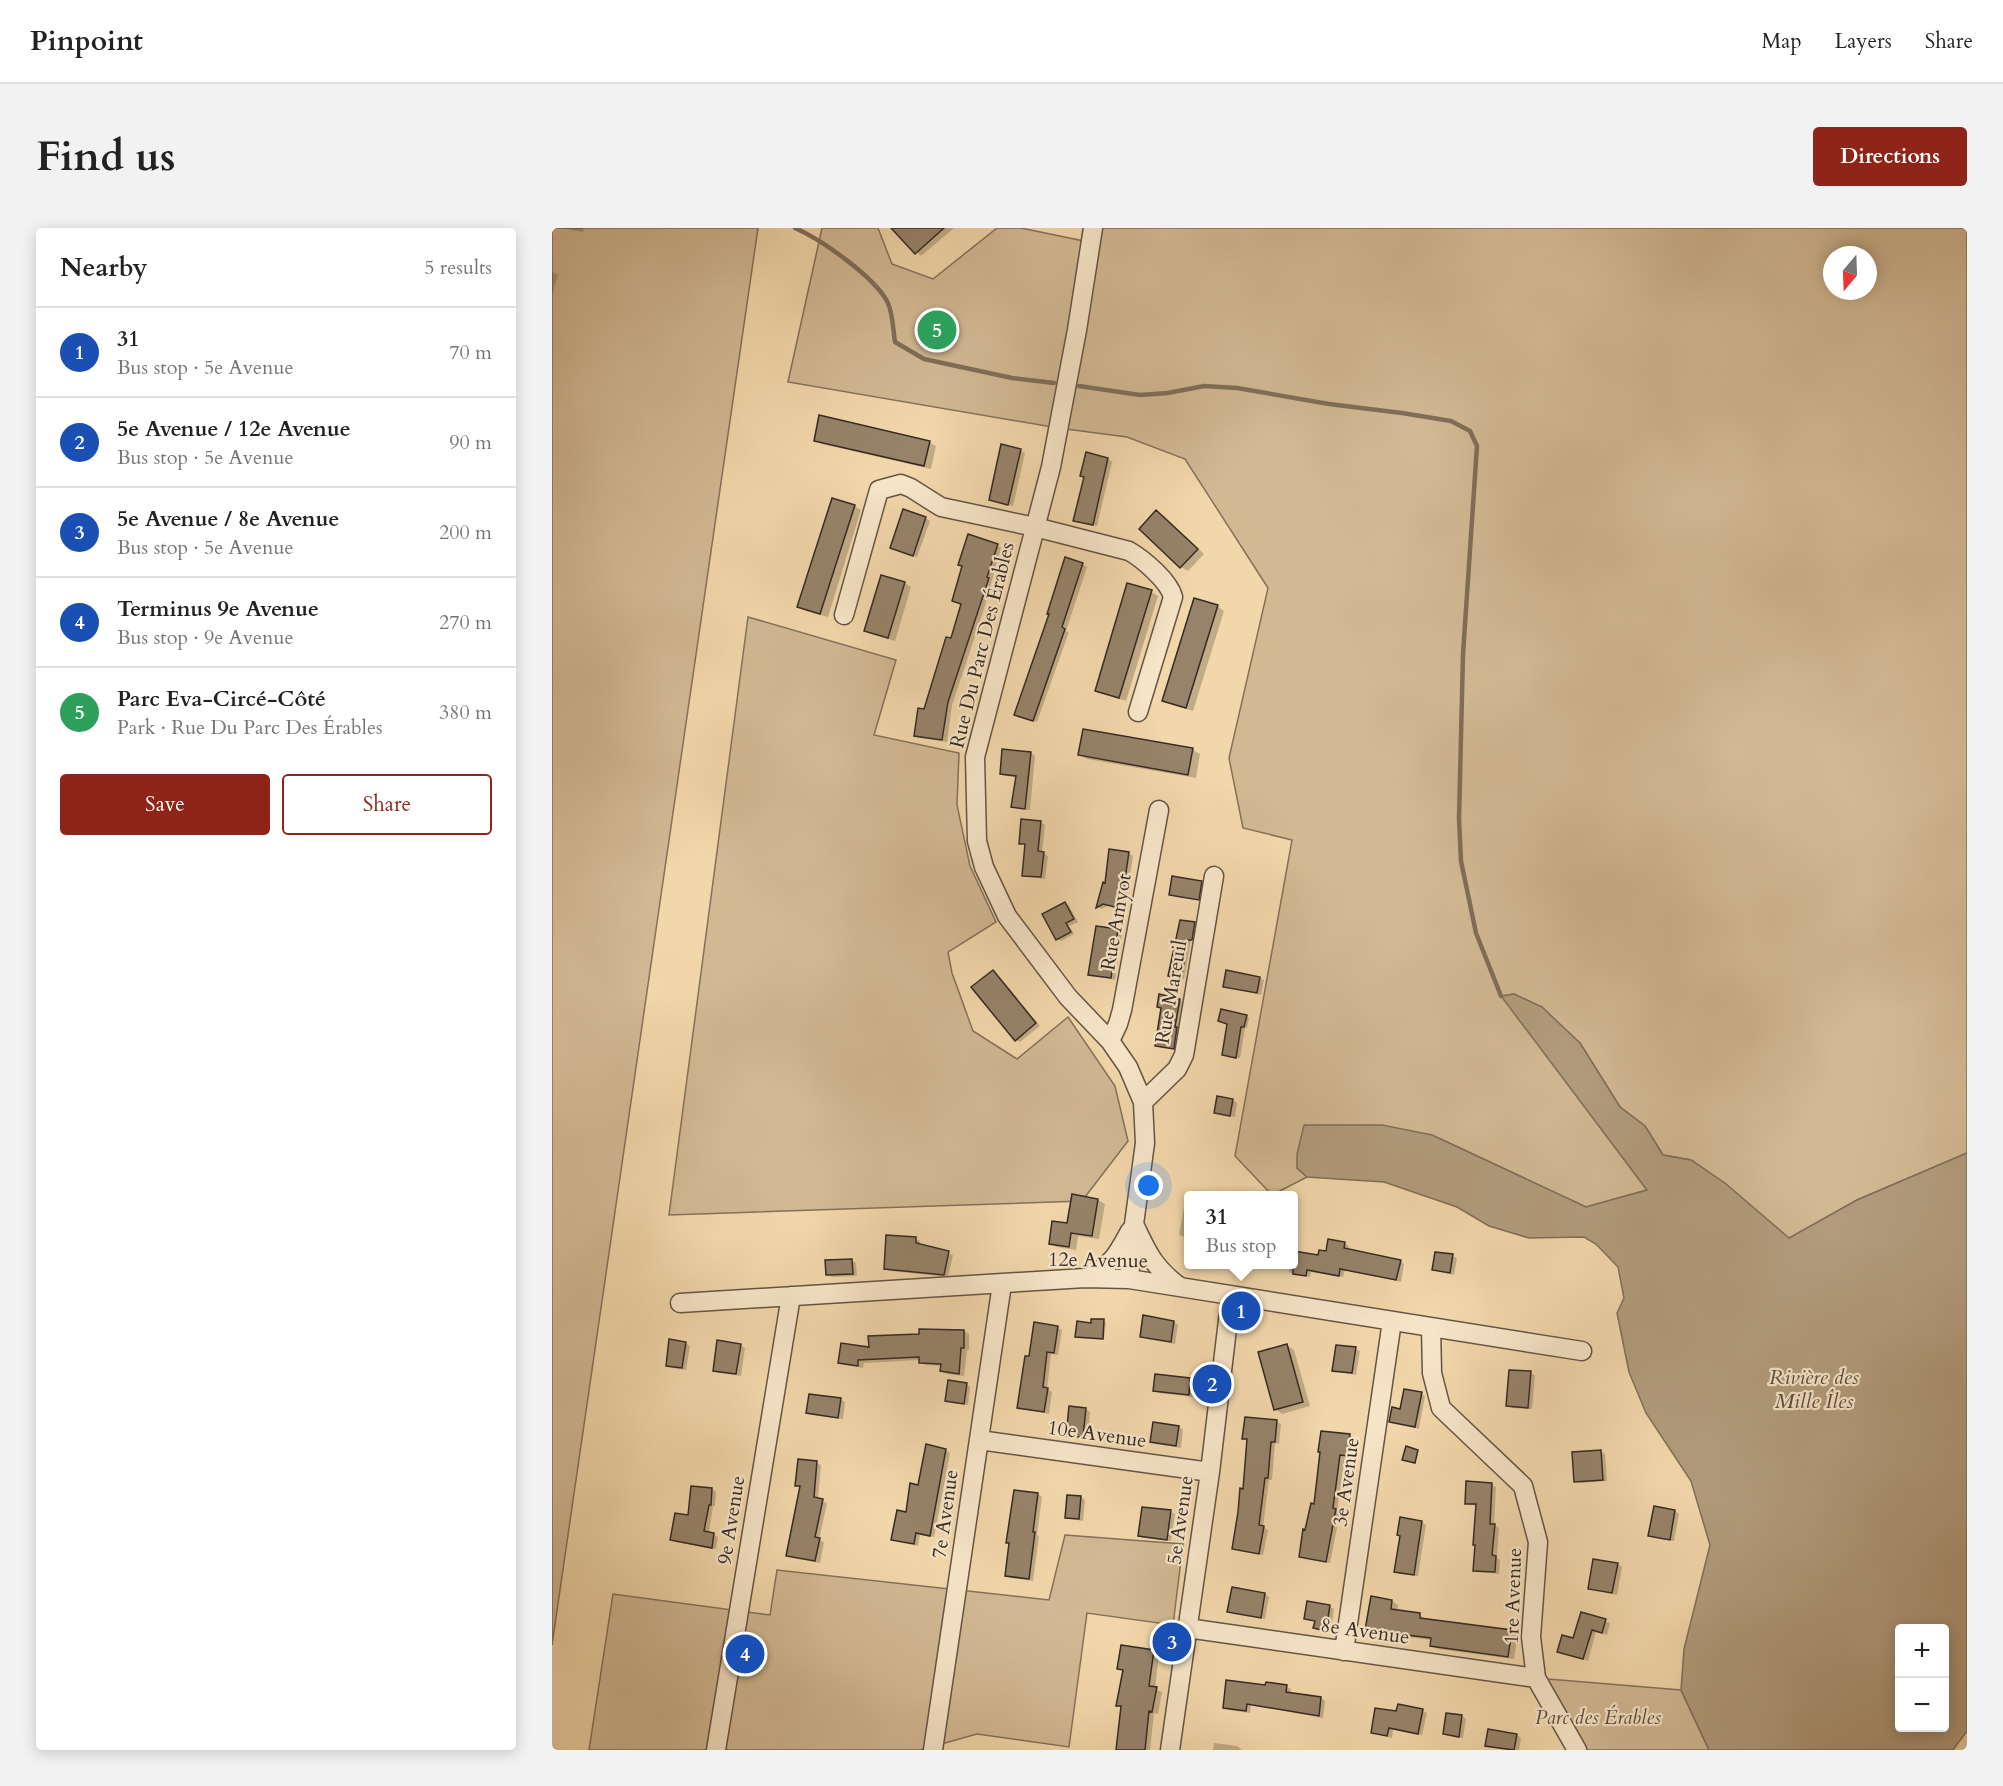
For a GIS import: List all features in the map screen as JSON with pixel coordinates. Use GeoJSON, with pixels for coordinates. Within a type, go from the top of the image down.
{"type":"FeatureCollection","features":[{"type":"Feature","properties":{"kind":"street","name":"Rue Du Parc Des Érables"},"geometry":{"type":"LineString","coordinates":[[1093,228],[1075,341],[1051,467],[975,757],[977,841],[984,867],[1007,916],[1068,997],[1110,1041],[1128,1067],[1143,1102],[1145,1143],[1129,1279]]}},
{"type":"Feature","properties":{"kind":"street"},"geometry":{"type":"LineString","coordinates":[[844,615],[879,490],[901,484],[942,507],[1035,527],[1129,551],[1141,558],[1171,589],[1173,597],[1138,712]]}},
{"type":"Feature","properties":{"kind":"street","name":"Rue Amyot"},"geometry":{"type":"LineString","coordinates":[[1110,1041],[1122,1010],[1159,810]]}},
{"type":"Feature","properties":{"kind":"street","name":"Rue Mareuil"},"geometry":{"type":"LineString","coordinates":[[1143,1102],[1177,1069],[1184,1055],[1214,876]]}},
{"type":"Feature","properties":{"kind":"street"},"geometry":{"type":"LineString","coordinates":[[1085,1278],[1107,1266],[1134,1224]]}},
{"type":"Feature","properties":{"kind":"street"},"geometry":{"type":"LineString","coordinates":[[1134,1224],[1152,1260],[1167,1277],[1181,1287]]}},
{"type":"Feature","properties":{"kind":"street","name":"12e Avenue"},"geometry":{"type":"LineString","coordinates":[[680,1303],[1085,1278],[1129,1279],[1582,1351]]}},
{"type":"Feature","properties":{"kind":"street","name":"7e Avenue"},"geometry":{"type":"LineString","coordinates":[[933,1750],[1002,1284]]}},
{"type":"Feature","properties":{"kind":"street","name":"5e Avenue"},"geometry":{"type":"LineString","coordinates":[[1170,1750],[1210,1472],[1231,1295]]}},
{"type":"Feature","properties":{"kind":"street","name":"9e Avenue"},"geometry":{"type":"LineString","coordinates":[[716,1750],[791,1296]]}},
{"type":"Feature","properties":{"kind":"street","name":"3e Avenue"},"geometry":{"type":"LineString","coordinates":[[1344,1651],[1392,1321]]}},
{"type":"Feature","properties":{"kind":"street","name":"1re Avenue"},"geometry":{"type":"LineString","coordinates":[[1431,1327],[1432,1373],[1441,1408],[1523,1486],[1538,1542],[1531,1637],[1536,1678],[1577,1750]]}},
{"type":"Feature","properties":{"kind":"street","name":"10e Avenue"},"geometry":{"type":"LineString","coordinates":[[979,1440],[1210,1472]]}},
{"type":"Feature","properties":{"kind":"street","name":"8e Avenue"},"geometry":{"type":"LineString","coordinates":[[1187,1629],[1536,1678]]}},
{"type":"Feature","properties":{"kind":"green space"},"geometry":{"type":"Polygon","coordinates":[[[552,228],[758,228],[552,1645],[552,228]]]}},
{"type":"Feature","properties":{"kind":"green space"},"geometry":{"type":"Polygon","coordinates":[[[822,228],[878,228],[892,264],[933,279],[997,228],[1021,228],[1089,242],[1092,228],[1967,228],[1967,1153],[1857,1200],[1789,1239],[1726,1184],[1691,1160],[1663,1155],[1645,1126],[1620,1107],[1580,1043],[1514,994],[1502,996],[1647,1190],[1586,1207],[1432,1135],[1297,1168],[1307,1177],[1280,1191],[1268,1191],[1235,1156],[1292,840],[1243,828],[1229,758],[1268,588],[1185,459],[1127,437],[1058,428],[788,382],[822,228]]]}},
{"type":"Feature","properties":{"kind":"green space"},"geometry":{"type":"Polygon","coordinates":[[[748,617],[896,660],[874,735],[959,753],[957,805],[970,866],[996,922],[948,952],[952,973],[973,1031],[1017,1059],[1068,1017],[1115,1086],[1128,1141],[1082,1201],[669,1215],[748,617]]]}},
{"type":"Feature","properties":{"kind":"green space"},"geometry":{"type":"Polygon","coordinates":[[[1065,1535],[1183,1544],[1173,1625],[1087,1613],[1069,1747],[977,1734],[920,1750],[589,1750],[613,1594],[770,1615],[777,1570],[1049,1600],[1065,1535]]]}},
{"type":"Feature","properties":{"kind":"green space","name":"Parc des Érables"},"geometry":{"type":"Polygon","coordinates":[[[1536,1678],[1681,1690],[1709,1750],[1577,1750],[1536,1678]]]}},
{"type":"Feature","properties":{"kind":"water","name":"Rivière des Mille Îles"},"geometry":{"type":"Polygon","coordinates":[[[1514,994],[1542,1007],[1580,1043],[1620,1107],[1645,1126],[1663,1155],[1691,1160],[1726,1184],[1789,1238],[1857,1200],[1967,1153],[1967,1731],[1953,1750],[1709,1750],[1681,1690],[1684,1649],[1710,1545],[1691,1481],[1646,1413],[1629,1372],[1617,1313],[1624,1298],[1618,1267],[1596,1244],[1584,1237],[1529,1238],[1489,1226],[1457,1207],[1384,1182],[1307,1177],[1297,1168],[1297,1154],[1304,1125],[1382,1125],[1432,1135],[1586,1207],[1647,1190],[1501,996],[1514,994]]]}},
{"type":"Feature","properties":{"kind":"building"},"geometry":{"type":"Polygon","coordinates":[[[891,228],[944,228],[915,254],[891,228]]]}},
{"type":"Feature","properties":{"kind":"building"},"geometry":{"type":"Polygon","coordinates":[[[819,415],[930,441],[924,466],[814,441],[819,415]]]}},
{"type":"Feature","properties":{"kind":"building"},"geometry":{"type":"Polygon","coordinates":[[[1001,444],[1021,449],[1008,505],[989,500],[1001,444]]]}},
{"type":"Feature","properties":{"kind":"building"},"geometry":{"type":"Polygon","coordinates":[[[1086,452],[1108,458],[1093,525],[1073,521],[1084,477],[1080,476],[1086,452]]]}},
{"type":"Feature","properties":{"kind":"building"},"geometry":{"type":"Polygon","coordinates":[[[832,498],[855,505],[820,614],[797,607],[832,498]]]}},
{"type":"Feature","properties":{"kind":"building"},"geometry":{"type":"Polygon","coordinates":[[[903,509],[926,517],[913,556],[890,548],[903,509]]]}},
{"type":"Feature","properties":{"kind":"building"},"geometry":{"type":"Polygon","coordinates":[[[1156,510],[1198,549],[1180,568],[1139,529],[1156,510]]]}},
{"type":"Feature","properties":{"kind":"building"},"geometry":{"type":"Polygon","coordinates":[[[968,534],[998,544],[987,577],[989,578],[948,702],[942,740],[914,736],[918,708],[924,709],[946,637],[951,638],[961,604],[952,601],[962,566],[958,565],[968,534]]]}},
{"type":"Feature","properties":{"kind":"building"},"geometry":{"type":"Polygon","coordinates":[[[1065,557],[1083,563],[1062,627],[1065,629],[1033,721],[1014,715],[1049,614],[1047,614],[1065,557]]]}},
{"type":"Feature","properties":{"kind":"building"},"geometry":{"type":"Polygon","coordinates":[[[881,575],[905,582],[888,638],[864,631],[881,575]]]}},
{"type":"Feature","properties":{"kind":"building"},"geometry":{"type":"Polygon","coordinates":[[[1127,583],[1152,590],[1119,698],[1095,691],[1127,583]]]}},
{"type":"Feature","properties":{"kind":"building"},"geometry":{"type":"Polygon","coordinates":[[[1194,598],[1218,605],[1186,708],[1162,701],[1194,598]]]}},
{"type":"Feature","properties":{"kind":"building"},"geometry":{"type":"Polygon","coordinates":[[[1083,729],[1193,748],[1188,775],[1078,755],[1083,729]]]}},
{"type":"Feature","properties":{"kind":"building"},"geometry":{"type":"Polygon","coordinates":[[[1002,749],[1031,752],[1025,809],[1011,807],[1016,776],[1000,774],[1002,749]]]}},
{"type":"Feature","properties":{"kind":"building"},"geometry":{"type":"Polygon","coordinates":[[[1021,819],[1041,821],[1038,851],[1044,852],[1041,877],[1022,876],[1025,844],[1019,844],[1021,819]]]}},
{"type":"Feature","properties":{"kind":"building"},"geometry":{"type":"Polygon","coordinates":[[[1109,849],[1129,852],[1124,886],[1119,908],[1103,904],[1096,908],[1103,882],[1105,883],[1109,849]]]}},
{"type":"Feature","properties":{"kind":"building"},"geometry":{"type":"Polygon","coordinates":[[[1172,876],[1202,881],[1199,900],[1169,895],[1172,876]]]}},
{"type":"Feature","properties":{"kind":"building"},"geometry":{"type":"Polygon","coordinates":[[[1065,902],[1074,919],[1066,923],[1071,932],[1056,940],[1042,914],[1065,902]]]}},
{"type":"Feature","properties":{"kind":"building"},"geometry":{"type":"Polygon","coordinates":[[[1180,920],[1195,922],[1192,940],[1188,940],[1181,979],[1168,976],[1180,920]]]}},
{"type":"Feature","properties":{"kind":"building"},"geometry":{"type":"Polygon","coordinates":[[[1096,926],[1118,929],[1111,978],[1088,975],[1096,926]]]}},
{"type":"Feature","properties":{"kind":"building"},"geometry":{"type":"Polygon","coordinates":[[[993,970],[1036,1023],[1015,1041],[971,987],[993,970]]]}},
{"type":"Feature","properties":{"kind":"building"},"geometry":{"type":"Polygon","coordinates":[[[1226,970],[1260,977],[1257,993],[1223,987],[1226,970]]]}},
{"type":"Feature","properties":{"kind":"building"},"geometry":{"type":"Polygon","coordinates":[[[1159,994],[1180,999],[1174,1049],[1155,1046],[1161,1008],[1157,1007],[1159,994]]]}},
{"type":"Feature","properties":{"kind":"building"},"geometry":{"type":"Polygon","coordinates":[[[1221,1009],[1247,1015],[1244,1027],[1241,1027],[1236,1058],[1222,1055],[1227,1024],[1218,1021],[1221,1009]]]}},
{"type":"Feature","properties":{"kind":"building"},"geometry":{"type":"Polygon","coordinates":[[[1217,1096],[1233,1099],[1230,1116],[1214,1113],[1217,1096]]]}},
{"type":"Feature","properties":{"kind":"building"},"geometry":{"type":"Polygon","coordinates":[[[1072,1194],[1098,1199],[1092,1236],[1071,1233],[1069,1247],[1049,1244],[1052,1221],[1067,1223],[1072,1194]]]}},
{"type":"Feature","properties":{"kind":"building"},"geometry":{"type":"Polygon","coordinates":[[[886,1235],[916,1237],[916,1243],[949,1251],[944,1275],[884,1269],[886,1235]]]}},
{"type":"Feature","properties":{"kind":"building"},"geometry":{"type":"Polygon","coordinates":[[[1328,1239],[1345,1242],[1344,1248],[1401,1260],[1396,1280],[1340,1269],[1339,1276],[1307,1270],[1306,1276],[1293,1274],[1293,1269],[1298,1269],[1298,1252],[1318,1255],[1319,1250],[1326,1251],[1328,1239]]]}},
{"type":"Feature","properties":{"kind":"building"},"geometry":{"type":"Polygon","coordinates":[[[1435,1252],[1453,1254],[1450,1273],[1432,1270],[1435,1252]]]}},
{"type":"Feature","properties":{"kind":"building"},"geometry":{"type":"Polygon","coordinates":[[[852,1259],[853,1274],[826,1275],[825,1260],[852,1259]]]}},
{"type":"Feature","properties":{"kind":"building"},"geometry":{"type":"Polygon","coordinates":[[[1143,1315],[1174,1321],[1171,1342],[1140,1337],[1143,1315]]]}},
{"type":"Feature","properties":{"kind":"building"},"geometry":{"type":"Polygon","coordinates":[[[1091,1319],[1104,1319],[1103,1339],[1075,1337],[1077,1321],[1091,1323],[1091,1319]]]}},
{"type":"Feature","properties":{"kind":"building"},"geometry":{"type":"Polygon","coordinates":[[[1034,1322],[1058,1326],[1054,1353],[1047,1352],[1043,1387],[1048,1388],[1044,1412],[1017,1408],[1025,1356],[1029,1356],[1034,1322]]]}},
{"type":"Feature","properties":{"kind":"building"},"geometry":{"type":"Polygon","coordinates":[[[919,1329],[964,1330],[964,1348],[961,1348],[959,1374],[940,1371],[941,1364],[919,1363],[919,1357],[858,1360],[858,1366],[838,1363],[841,1343],[869,1347],[868,1336],[919,1334],[919,1329]]]}},
{"type":"Feature","properties":{"kind":"building"},"geometry":{"type":"Polygon","coordinates":[[[669,1339],[686,1342],[682,1368],[666,1366],[669,1339]]]}},
{"type":"Feature","properties":{"kind":"building"},"geometry":{"type":"Polygon","coordinates":[[[717,1340],[741,1344],[736,1374],[713,1371],[717,1340]]]}},
{"type":"Feature","properties":{"kind":"building"},"geometry":{"type":"Polygon","coordinates":[[[1287,1344],[1303,1402],[1274,1410],[1258,1352],[1287,1344]]]}},
{"type":"Feature","properties":{"kind":"building"},"geometry":{"type":"Polygon","coordinates":[[[1336,1345],[1356,1347],[1352,1373],[1332,1371],[1336,1345]]]}},
{"type":"Feature","properties":{"kind":"building"},"geometry":{"type":"Polygon","coordinates":[[[1509,1370],[1531,1371],[1528,1408],[1506,1406],[1509,1370]]]}},
{"type":"Feature","properties":{"kind":"building"},"geometry":{"type":"Polygon","coordinates":[[[1155,1374],[1190,1378],[1189,1395],[1153,1391],[1155,1374]]]}},
{"type":"Feature","properties":{"kind":"building"},"geometry":{"type":"Polygon","coordinates":[[[948,1380],[967,1383],[964,1404],[945,1401],[948,1380]]]}},
{"type":"Feature","properties":{"kind":"building"},"geometry":{"type":"Polygon","coordinates":[[[1404,1389],[1422,1392],[1415,1427],[1389,1422],[1392,1407],[1400,1409],[1404,1389]]]}},
{"type":"Feature","properties":{"kind":"building"},"geometry":{"type":"Polygon","coordinates":[[[809,1394],[841,1398],[838,1418],[806,1413],[809,1394]]]}},
{"type":"Feature","properties":{"kind":"building"},"geometry":{"type":"Polygon","coordinates":[[[1069,1406],[1086,1408],[1083,1437],[1066,1436],[1069,1406]]]}},
{"type":"Feature","properties":{"kind":"building"},"geometry":{"type":"Polygon","coordinates":[[[1245,1417],[1277,1420],[1275,1442],[1271,1442],[1268,1478],[1265,1478],[1259,1525],[1264,1526],[1259,1554],[1232,1549],[1240,1488],[1243,1489],[1247,1439],[1242,1439],[1245,1417]]]}},
{"type":"Feature","properties":{"kind":"building"},"geometry":{"type":"Polygon","coordinates":[[[1153,1422],[1179,1426],[1176,1446],[1150,1442],[1153,1422]]]}},
{"type":"Feature","properties":{"kind":"building"},"geometry":{"type":"Polygon","coordinates":[[[1321,1431],[1350,1434],[1348,1456],[1340,1455],[1333,1508],[1336,1509],[1326,1562],[1299,1557],[1303,1529],[1305,1530],[1311,1503],[1314,1504],[1321,1431]]]}},
{"type":"Feature","properties":{"kind":"building"},"geometry":{"type":"Polygon","coordinates":[[[926,1444],[946,1449],[930,1536],[916,1533],[914,1544],[891,1540],[897,1510],[906,1512],[910,1483],[918,1485],[926,1444]]]}},
{"type":"Feature","properties":{"kind":"building"},"geometry":{"type":"Polygon","coordinates":[[[1406,1446],[1418,1450],[1415,1463],[1402,1460],[1406,1446]]]}},
{"type":"Feature","properties":{"kind":"building"},"geometry":{"type":"Polygon","coordinates":[[[1601,1450],[1603,1480],[1574,1482],[1572,1452],[1601,1450]]]}},
{"type":"Feature","properties":{"kind":"building"},"geometry":{"type":"Polygon","coordinates":[[[798,1459],[817,1461],[814,1497],[823,1499],[815,1537],[820,1538],[815,1561],[786,1556],[800,1486],[795,1486],[798,1459]]]}},
{"type":"Feature","properties":{"kind":"building"},"geometry":{"type":"Polygon","coordinates":[[[1466,1481],[1492,1483],[1490,1524],[1495,1524],[1492,1555],[1496,1556],[1495,1572],[1473,1571],[1476,1504],[1465,1504],[1466,1481]]]}},
{"type":"Feature","properties":{"kind":"building"},"geometry":{"type":"Polygon","coordinates":[[[691,1486],[712,1488],[711,1505],[709,1505],[704,1531],[714,1533],[712,1548],[670,1540],[675,1513],[688,1515],[691,1486]]]}},
{"type":"Feature","properties":{"kind":"building"},"geometry":{"type":"Polygon","coordinates":[[[1014,1490],[1038,1493],[1029,1579],[1005,1576],[1009,1543],[1006,1543],[1014,1490]]]}},
{"type":"Feature","properties":{"kind":"building"},"geometry":{"type":"Polygon","coordinates":[[[1067,1495],[1081,1496],[1079,1519],[1065,1518],[1067,1495]]]}},
{"type":"Feature","properties":{"kind":"building"},"geometry":{"type":"Polygon","coordinates":[[[1654,1506],[1675,1510],[1670,1540],[1648,1536],[1654,1506]]]}},
{"type":"Feature","properties":{"kind":"building"},"geometry":{"type":"Polygon","coordinates":[[[1142,1507],[1171,1510],[1167,1540],[1138,1536],[1142,1507]]]}},
{"type":"Feature","properties":{"kind":"building"},"geometry":{"type":"Polygon","coordinates":[[[1400,1517],[1422,1521],[1414,1575],[1394,1572],[1400,1536],[1397,1535],[1400,1517]]]}},
{"type":"Feature","properties":{"kind":"building"},"geometry":{"type":"Polygon","coordinates":[[[1593,1559],[1618,1563],[1612,1593],[1588,1589],[1593,1559]]]}},
{"type":"Feature","properties":{"kind":"building"},"geometry":{"type":"Polygon","coordinates":[[[1232,1587],[1265,1593],[1261,1618],[1227,1612],[1232,1587]]]}},
{"type":"Feature","properties":{"kind":"building"},"geometry":{"type":"Polygon","coordinates":[[[1371,1596],[1392,1600],[1391,1609],[1420,1613],[1420,1618],[1512,1630],[1508,1657],[1430,1646],[1431,1638],[1365,1630],[1371,1596]]]}},
{"type":"Feature","properties":{"kind":"building"},"geometry":{"type":"Polygon","coordinates":[[[1307,1601],[1330,1605],[1326,1631],[1313,1628],[1315,1621],[1304,1619],[1307,1601]]]}},
{"type":"Feature","properties":{"kind":"building"},"geometry":{"type":"Polygon","coordinates":[[[1581,1612],[1606,1619],[1602,1633],[1592,1630],[1583,1659],[1557,1652],[1562,1635],[1573,1638],[1581,1612]]]}},
{"type":"Feature","properties":{"kind":"building"},"geometry":{"type":"Polygon","coordinates":[[[1121,1645],[1154,1650],[1149,1686],[1157,1687],[1152,1712],[1149,1711],[1145,1750],[1116,1750],[1121,1706],[1116,1706],[1123,1670],[1117,1669],[1121,1645]]]}},
{"type":"Feature","properties":{"kind":"building"},"geometry":{"type":"Polygon","coordinates":[[[1226,1680],[1287,1685],[1286,1692],[1321,1697],[1319,1716],[1247,1704],[1246,1711],[1223,1708],[1226,1680]]]}},
{"type":"Feature","properties":{"kind":"building"},"geometry":{"type":"Polygon","coordinates":[[[1398,1704],[1423,1709],[1418,1734],[1389,1728],[1387,1736],[1371,1733],[1375,1708],[1396,1711],[1398,1704]]]}},
{"type":"Feature","properties":{"kind":"building"},"geometry":{"type":"Polygon","coordinates":[[[1446,1713],[1462,1715],[1459,1737],[1443,1734],[1446,1713]]]}},
{"type":"Feature","properties":{"kind":"building"},"geometry":{"type":"Polygon","coordinates":[[[1488,1729],[1517,1734],[1514,1750],[1485,1746],[1488,1729]]]}},
{"type":"Feature","properties":{"kind":"waterway"},"geometry":{"type":"LineString","coordinates":[[795,228],[846,260],[880,291],[890,310],[895,342],[924,359],[1012,378],[1054,383]]}},
{"type":"Feature","properties":{"kind":"waterway"},"geometry":{"type":"LineString","coordinates":[[1079,386],[1140,395],[1168,393],[1204,386],[1237,388],[1451,421],[1470,431],[1477,446],[1463,654],[1459,819],[1461,861],[1476,933],[1501,996]]}},
{"type":"Feature","properties":{"kind":"place","name":"Parc Eva-Circé-Côté"},"geometry":{"type":"Point","coordinates":[937,330]}},
{"type":"Feature","properties":{"kind":"place","name":"31"},"geometry":{"type":"Point","coordinates":[1241,1311]}},
{"type":"Feature","properties":{"kind":"place","name":"5e Avenue / 12e Avenue"},"geometry":{"type":"Point","coordinates":[1212,1384]}},
{"type":"Feature","properties":{"kind":"place","name":"5e Avenue / 8e Avenue"},"geometry":{"type":"Point","coordinates":[1172,1642]}},
{"type":"Feature","properties":{"kind":"place","name":"Terminus 9e Avenue"},"geometry":{"type":"Point","coordinates":[745,1654]}}]}
